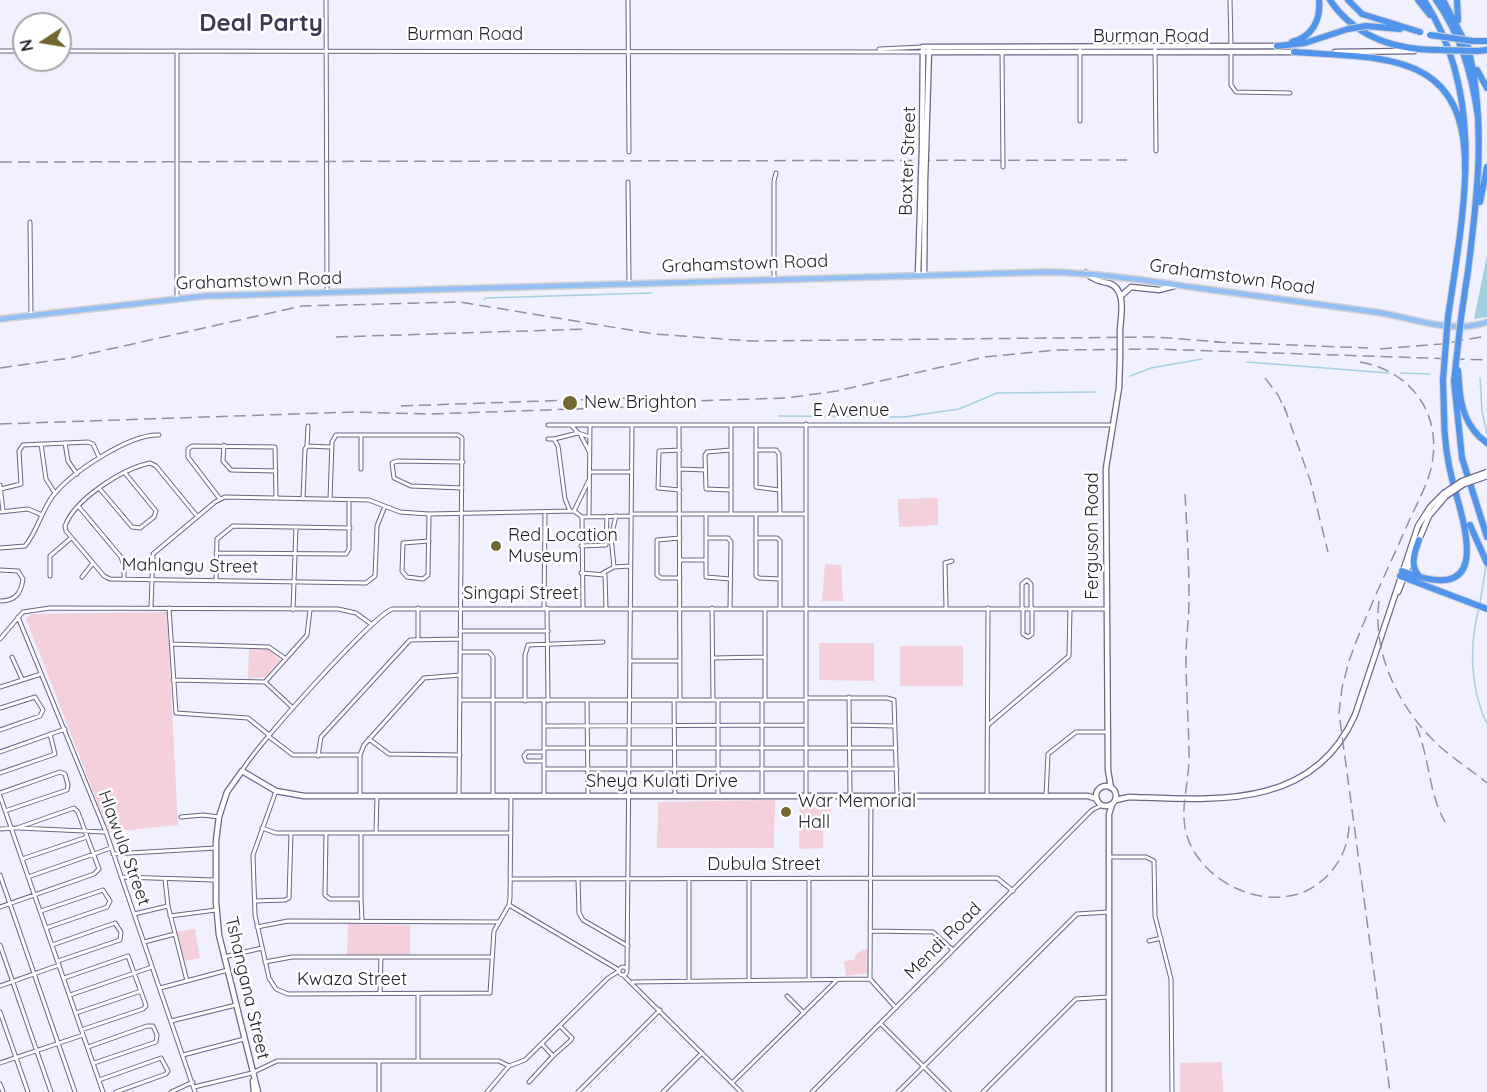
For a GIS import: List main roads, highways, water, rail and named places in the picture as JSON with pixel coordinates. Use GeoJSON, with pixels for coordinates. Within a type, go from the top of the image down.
{"type":"FeatureCollection","features":[{"type":"Feature","properties":{"kind":"highway"},"geometry":{"type":"LineString","coordinates":[[1277,46],[1298,40],[1311,30],[1319,15],[1319,0]]}},
{"type":"Feature","properties":{"kind":"highway"},"geometry":{"type":"LineString","coordinates":[[1330,0],[1352,25],[1384,42],[1431,50],[1487,50]]}},
{"type":"Feature","properties":{"kind":"highway"},"geometry":{"type":"LineString","coordinates":[[1348,0],[1356,11],[1365,16],[1420,32],[1474,41],[1487,40]]}},
{"type":"Feature","properties":{"kind":"highway"},"geometry":{"type":"LineString","coordinates":[[1418,0],[1448,44]]}},
{"type":"Feature","properties":{"kind":"highway"},"geometry":{"type":"LineString","coordinates":[[1403,574],[1437,581],[1451,580],[1466,573],[1472,560],[1472,544],[1448,459],[1443,381],[1448,317],[1468,176],[1469,129],[1460,79],[1448,44],[1424,0]]}},
{"type":"Feature","properties":{"kind":"highway"},"geometry":{"type":"LineString","coordinates":[[1436,0],[1454,30],[1466,61],[1477,106],[1481,153]]}},
{"type":"Feature","properties":{"kind":"highway"},"geometry":{"type":"LineString","coordinates":[[1443,0],[1461,31],[1487,88]]}},
{"type":"Feature","properties":{"kind":"highway"},"geometry":{"type":"LineString","coordinates":[[1457,0],[1456,11],[1461,31]]}},
{"type":"Feature","properties":{"kind":"highway","name":"Burman Road"},"geometry":{"type":"LineString","coordinates":[[1277,46],[1305,43],[1348,29],[1366,26],[1420,32]]}},
{"type":"Feature","properties":{"kind":"highway"},"geometry":{"type":"LineString","coordinates":[[1467,279],[1481,153],[1481,102],[1468,47]]}},
{"type":"Feature","properties":{"kind":"highway"},"geometry":{"type":"LineString","coordinates":[[1293,52],[1396,60],[1415,68],[1436,84],[1454,108],[1462,135],[1465,166],[1462,222]]}},
{"type":"Feature","properties":{"kind":"highway"},"geometry":{"type":"LineString","coordinates":[[1487,168],[1458,336],[1457,381],[1460,451],[1487,537]]}},
{"type":"Feature","properties":{"kind":"highway"},"geometry":{"type":"LineString","coordinates":[[1457,381],[1463,411],[1473,431],[1487,443]]}},
{"type":"Feature","properties":{"kind":"highway"},"geometry":{"type":"LineString","coordinates":[[1444,414],[1453,471],[1478,544],[1487,563]]}},
{"type":"Feature","properties":{"kind":"highway"},"geometry":{"type":"LineString","coordinates":[[1419,540],[1414,567],[1421,578]]}},
{"type":"Feature","properties":{"kind":"highway"},"geometry":{"type":"LineString","coordinates":[[1403,574],[1487,609]]}},
{"type":"Feature","properties":{"kind":"main road","name":"Burman Road"},"geometry":{"type":"LineString","coordinates":[[926,50],[1277,46]]}},
{"type":"Feature","properties":{"kind":"main road","name":"Burman Road"},"geometry":{"type":"LineString","coordinates":[[1155,49],[1231,52],[1431,50]]}},
{"type":"Feature","properties":{"kind":"main road","name":"Baxter Street"},"geometry":{"type":"LineString","coordinates":[[921,275],[926,50]]}},
{"type":"Feature","properties":{"kind":"main road","name":"Grahamstown Road"},"geometry":{"type":"LineString","coordinates":[[0,319],[177,298],[774,278],[1086,273],[1385,314],[1441,325],[1471,326],[1487,322]]}},
{"type":"Feature","properties":{"kind":"main road"},"geometry":{"type":"LineString","coordinates":[[1086,273],[1095,280],[1115,286],[1121,298]]}},
{"type":"Feature","properties":{"kind":"main road"},"geometry":{"type":"LineString","coordinates":[[1121,298],[1123,293],[1131,287],[1159,290],[1176,285]]}},
{"type":"Feature","properties":{"kind":"main road","name":"Ferguson Road"},"geometry":{"type":"LineString","coordinates":[[1113,789],[1108,775],[1107,732],[1106,468],[1119,388],[1121,298]]}},
{"type":"Feature","properties":{"kind":"main road"},"geometry":{"type":"LineString","coordinates":[[1109,1092],[1109,814],[1112,805],[1116,800],[1129,797],[1246,797],[1279,788],[1313,769],[1336,745],[1353,718],[1422,519],[1462,481],[1487,474]]}},
{"type":"Feature","properties":{"kind":"main road"},"geometry":{"type":"LineString","coordinates":[[1403,574],[1429,516],[1445,495]]}},
{"type":"Feature","properties":{"kind":"main road","name":"Sheya Kulati Drive"},"geometry":{"type":"LineString","coordinates":[[242,771],[276,791],[296,795],[897,795],[1088,796],[1097,799]]}},
{"type":"Feature","properties":{"kind":"main road","name":"Tshangana Street"},"geometry":{"type":"LineString","coordinates":[[242,771],[227,792],[219,817],[216,848],[216,910],[224,957],[256,1092]]}},
{"type":"Feature","properties":{"kind":"main road","name":"Ferguson Road"},"geometry":{"type":"LineString","coordinates":[[1103,787],[1108,775]]}},
{"type":"Feature","properties":{"kind":"main road"},"geometry":{"type":"LineString","coordinates":[[1109,814],[1097,799],[1097,792],[1103,787],[1129,797]]}},
{"type":"Feature","properties":{"kind":"main road"},"geometry":{"type":"LineString","coordinates":[[1113,789],[1116,800]]}},
{"type":"Feature","properties":{"kind":"main road","name":"Sheya Kulati Drive"},"geometry":{"type":"LineString","coordinates":[[1088,796],[1097,792]]}},
{"type":"Feature","properties":{"kind":"main road"},"geometry":{"type":"LineString","coordinates":[[1103,806],[1112,805]]}},
{"type":"Feature","properties":{"kind":"water"},"geometry":{"type":"Polygon","coordinates":[[[1487,255],[1487,317],[1474,319],[1487,255]]]}},
{"type":"Feature","properties":{"kind":"waterway"},"geometry":{"type":"LineString","coordinates":[[484,300],[486,298],[651,293]]}},
{"type":"Feature","properties":{"kind":"waterway"},"geometry":{"type":"LineString","coordinates":[[1130,376],[1151,368],[1202,359]]}},
{"type":"Feature","properties":{"kind":"waterway"},"geometry":{"type":"LineString","coordinates":[[1247,362],[1389,373]]}},
{"type":"Feature","properties":{"kind":"waterway"},"geometry":{"type":"LineString","coordinates":[[1401,373],[1430,374]]}},
{"type":"Feature","properties":{"kind":"waterway"},"geometry":{"type":"LineString","coordinates":[[1480,378],[1482,411],[1487,434]]}},
{"type":"Feature","properties":{"kind":"waterway"},"geometry":{"type":"LineString","coordinates":[[779,416],[904,417],[959,409],[997,393],[1096,392]]}},
{"type":"Feature","properties":{"kind":"waterway"},"geometry":{"type":"LineString","coordinates":[[1480,603],[1486,566]]}},
{"type":"Feature","properties":{"kind":"waterway"},"geometry":{"type":"LineString","coordinates":[[1479,608],[1474,637],[1474,682],[1487,724]]}},
{"type":"Feature","properties":{"kind":"railway"},"geometry":{"type":"LineString","coordinates":[[0,162],[1127,160]]}},
{"type":"Feature","properties":{"kind":"railway"},"geometry":{"type":"LineString","coordinates":[[0,368],[70,358],[302,306],[460,302],[654,334],[751,341],[1155,337],[1221,342]]}},
{"type":"Feature","properties":{"kind":"railway"},"geometry":{"type":"LineString","coordinates":[[336,337],[588,329]]}},
{"type":"Feature","properties":{"kind":"railway"},"geometry":{"type":"LineString","coordinates":[[1380,349],[1441,344],[1487,336]]}},
{"type":"Feature","properties":{"kind":"railway"},"geometry":{"type":"LineString","coordinates":[[1214,342],[1368,348]]}},
{"type":"Feature","properties":{"kind":"railway"},"geometry":{"type":"LineString","coordinates":[[0,424],[353,412],[429,414],[633,407],[691,401],[786,398],[837,391],[985,357],[1057,350],[1154,349],[1487,360]]}},
{"type":"Feature","properties":{"kind":"railway"},"geometry":{"type":"LineString","coordinates":[[1360,362],[1392,373],[1416,394],[1425,408],[1434,439],[1432,465],[1427,482],[1349,661],[1339,713],[1390,1092]]}},
{"type":"Feature","properties":{"kind":"railway"},"geometry":{"type":"LineString","coordinates":[[1265,378],[1278,395],[1286,412]]}},
{"type":"Feature","properties":{"kind":"railway"},"geometry":{"type":"LineString","coordinates":[[401,406],[656,397]]}},
{"type":"Feature","properties":{"kind":"railway"},"geometry":{"type":"LineString","coordinates":[[1284,406],[1310,480],[1328,552]]}},
{"type":"Feature","properties":{"kind":"railway"},"geometry":{"type":"LineString","coordinates":[[1185,494],[1189,586],[1186,658],[1189,768],[1184,816],[1187,836],[1194,852],[1205,866],[1235,888],[1271,897],[1289,896],[1315,886],[1330,873],[1342,856],[1349,826]]}},
{"type":"Feature","properties":{"kind":"railway"},"geometry":{"type":"LineString","coordinates":[[1379,601],[1378,621],[1384,660],[1410,713],[1448,754],[1487,783]]}},
{"type":"Feature","properties":{"kind":"railway"},"geometry":{"type":"LineString","coordinates":[[1416,726],[1421,738],[1435,799],[1445,822]]}},
{"type":"Feature","properties":{"kind":"place","name":"New Brighton"},"geometry":{"type":"Point","coordinates":[570,403]}},
{"type":"Feature","properties":{"kind":"place","name":"Red Location Museum"},"geometry":{"type":"Point","coordinates":[496,546]}},
{"type":"Feature","properties":{"kind":"place","name":"War Memorial Hall"},"geometry":{"type":"Point","coordinates":[786,812]}},
{"type":"Feature","properties":{"kind":"district","name":"Deal Party"},"geometry":{"type":"Point","coordinates":[261,24]}}]}
